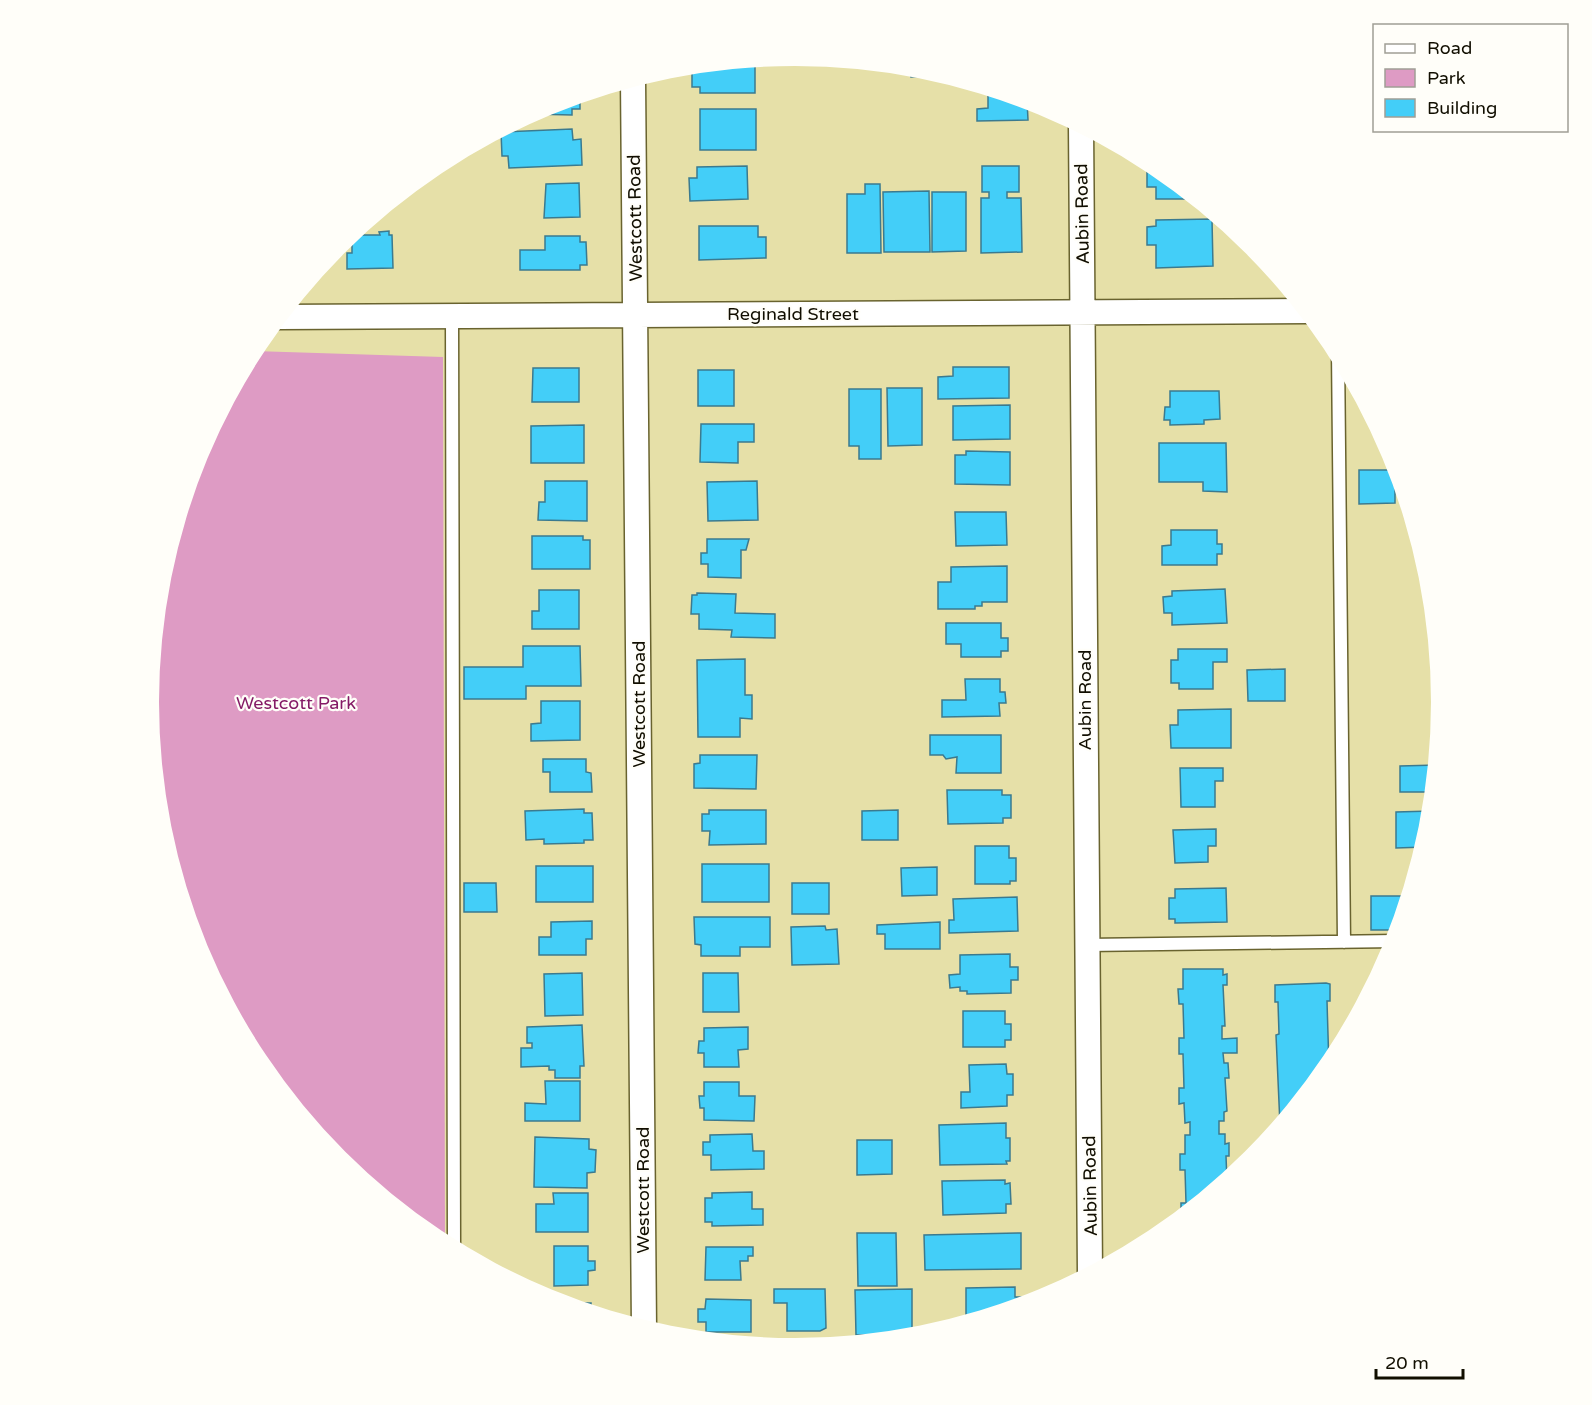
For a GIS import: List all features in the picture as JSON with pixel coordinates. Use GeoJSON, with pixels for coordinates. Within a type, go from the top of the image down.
{"type":"FeatureCollection","features":[{"type":"Feature","properties":{"kind":"street","name":"Westcott Road"},"geometry":{"type":"LineString","coordinates":[[633,87],[644,1320]]}},
{"type":"Feature","properties":{"kind":"street","name":"Aubin Road"},"geometry":{"type":"LineString","coordinates":[[1081,134],[1090,1267]]}},
{"type":"Feature","properties":{"kind":"street","name":"Reginald Street"},"geometry":{"type":"LineString","coordinates":[[290,317],[1298,311]]}},
{"type":"Feature","properties":{"kind":"lane"},"geometry":{"type":"LineString","coordinates":[[452,316],[454,1239]]}},
{"type":"Feature","properties":{"kind":"lane"},"geometry":{"type":"LineString","coordinates":[[1338,370],[1344,942]]}},
{"type":"Feature","properties":{"kind":"lane"},"geometry":{"type":"LineString","coordinates":[[1087,945],[1386,941]]}},
{"type":"Feature","properties":{"kind":"green space","name":"Westcott Park"},"geometry":{"type":"Polygon","coordinates":[[[266,351],[443,357],[445,1234],[376,1181],[317,1122],[267,1056],[225,984],[193,907],[181,867],[165,786],[159,702],[165,619],[181,538],[193,498],[225,421],[266,351]]]}},
{"type":"Feature","properties":{"kind":"building"},"geometry":{"type":"Polygon","coordinates":[[[755,67],[755,93],[700,93],[700,87],[692,87],[692,75],[755,67]]]}},
{"type":"Feature","properties":{"kind":"building"},"geometry":{"type":"Polygon","coordinates":[[[988,96],[1027,110],[1028,120],[977,121],[977,109],[988,108],[988,96]]]}},
{"type":"Feature","properties":{"kind":"building"},"geometry":{"type":"Polygon","coordinates":[[[580,104],[580,109],[572,109],[572,115],[551,114],[580,104]]]}},
{"type":"Feature","properties":{"kind":"building"},"geometry":{"type":"Polygon","coordinates":[[[700,109],[756,109],[756,150],[700,150],[700,109]]]}},
{"type":"Feature","properties":{"kind":"building"},"geometry":{"type":"Polygon","coordinates":[[[572,129],[573,140],[581,139],[582,165],[509,168],[508,156],[502,156],[501,139],[515,131],[572,129]]]}},
{"type":"Feature","properties":{"kind":"building"},"geometry":{"type":"Polygon","coordinates":[[[747,166],[748,199],[690,201],[689,178],[697,178],[697,167],[747,166]]]}},
{"type":"Feature","properties":{"kind":"building"},"geometry":{"type":"Polygon","coordinates":[[[982,166],[1019,166],[1019,192],[1007,192],[1007,198],[1021,198],[1022,252],[981,253],[981,198],[989,198],[989,192],[982,192],[982,166]]]}},
{"type":"Feature","properties":{"kind":"building"},"geometry":{"type":"Polygon","coordinates":[[[1147,171],[1184,199],[1156,199],[1156,187],[1147,187],[1147,171]]]}},
{"type":"Feature","properties":{"kind":"building"},"geometry":{"type":"Polygon","coordinates":[[[579,183],[580,217],[544,218],[546,184],[579,183]]]}},
{"type":"Feature","properties":{"kind":"building"},"geometry":{"type":"Polygon","coordinates":[[[865,184],[880,184],[881,253],[847,253],[847,194],[865,194],[865,184]]]}},
{"type":"Feature","properties":{"kind":"building"},"geometry":{"type":"Polygon","coordinates":[[[929,191],[930,252],[884,252],[883,192],[929,191]]]}},
{"type":"Feature","properties":{"kind":"building"},"geometry":{"type":"Polygon","coordinates":[[[932,192],[966,192],[966,251],[932,252],[932,192]]]}},
{"type":"Feature","properties":{"kind":"building"},"geometry":{"type":"Polygon","coordinates":[[[1210,219],[1212,221],[1213,266],[1156,268],[1156,245],[1147,245],[1147,227],[1156,226],[1156,220],[1210,219]]]}},
{"type":"Feature","properties":{"kind":"building"},"geometry":{"type":"Polygon","coordinates":[[[699,226],[758,226],[758,237],[766,237],[766,258],[699,260],[699,226]]]}},
{"type":"Feature","properties":{"kind":"building"},"geometry":{"type":"Polygon","coordinates":[[[389,231],[389,235],[392,235],[393,268],[347,269],[347,253],[352,253],[352,246],[364,235],[380,235],[379,232],[389,231]]]}},
{"type":"Feature","properties":{"kind":"building"},"geometry":{"type":"Polygon","coordinates":[[[545,236],[580,236],[580,242],[586,242],[587,265],[580,265],[580,270],[520,270],[520,250],[545,250],[545,236]]]}},
{"type":"Feature","properties":{"kind":"building"},"geometry":{"type":"Polygon","coordinates":[[[953,367],[1009,367],[1009,398],[938,399],[938,377],[953,376],[953,367]]]}},
{"type":"Feature","properties":{"kind":"building"},"geometry":{"type":"Polygon","coordinates":[[[533,368],[579,368],[579,402],[532,402],[533,368]]]}},
{"type":"Feature","properties":{"kind":"building"},"geometry":{"type":"Polygon","coordinates":[[[698,370],[734,370],[734,406],[698,406],[698,370]]]}},
{"type":"Feature","properties":{"kind":"building"},"geometry":{"type":"Polygon","coordinates":[[[887,388],[922,388],[922,445],[888,446],[887,388]]]}},
{"type":"Feature","properties":{"kind":"building"},"geometry":{"type":"Polygon","coordinates":[[[849,389],[881,389],[881,459],[859,459],[859,446],[849,446],[849,389]]]}},
{"type":"Feature","properties":{"kind":"building"},"geometry":{"type":"Polygon","coordinates":[[[1170,391],[1219,391],[1220,419],[1204,420],[1204,424],[1170,425],[1170,420],[1164,420],[1165,407],[1170,407],[1170,391]]]}},
{"type":"Feature","properties":{"kind":"building"},"geometry":{"type":"Polygon","coordinates":[[[1010,405],[1010,439],[953,440],[953,406],[1010,405]]]}},
{"type":"Feature","properties":{"kind":"building"},"geometry":{"type":"Polygon","coordinates":[[[701,424],[754,424],[754,442],[738,442],[738,463],[700,462],[701,424]]]}},
{"type":"Feature","properties":{"kind":"building"},"geometry":{"type":"Polygon","coordinates":[[[584,425],[584,463],[531,463],[531,426],[584,425]]]}},
{"type":"Feature","properties":{"kind":"building"},"geometry":{"type":"Polygon","coordinates":[[[1159,443],[1226,443],[1227,492],[1203,491],[1203,482],[1159,482],[1159,443]]]}},
{"type":"Feature","properties":{"kind":"building"},"geometry":{"type":"Polygon","coordinates":[[[966,451],[1010,452],[1010,485],[955,484],[955,455],[966,455],[966,451]]]}},
{"type":"Feature","properties":{"kind":"building"},"geometry":{"type":"Polygon","coordinates":[[[1359,470],[1388,470],[1395,488],[1395,503],[1359,504],[1359,470]]]}},
{"type":"Feature","properties":{"kind":"building"},"geometry":{"type":"Polygon","coordinates":[[[545,481],[587,481],[587,521],[538,520],[539,502],[545,502],[545,481]]]}},
{"type":"Feature","properties":{"kind":"building"},"geometry":{"type":"Polygon","coordinates":[[[757,481],[758,520],[708,521],[707,482],[757,481]]]}},
{"type":"Feature","properties":{"kind":"building"},"geometry":{"type":"Polygon","coordinates":[[[955,512],[1006,512],[1007,545],[956,546],[955,512]]]}},
{"type":"Feature","properties":{"kind":"building"},"geometry":{"type":"Polygon","coordinates":[[[1171,530],[1217,530],[1217,544],[1222,544],[1222,554],[1217,554],[1217,565],[1162,565],[1162,546],[1171,545],[1171,530]]]}},
{"type":"Feature","properties":{"kind":"building"},"geometry":{"type":"Polygon","coordinates":[[[532,536],[583,536],[583,540],[590,540],[590,569],[532,569],[532,536]]]}},
{"type":"Feature","properties":{"kind":"building"},"geometry":{"type":"Polygon","coordinates":[[[707,539],[749,539],[746,550],[741,550],[741,578],[708,577],[708,564],[701,564],[701,553],[707,553],[707,539]]]}},
{"type":"Feature","properties":{"kind":"building"},"geometry":{"type":"Polygon","coordinates":[[[1007,566],[1007,602],[982,602],[982,606],[975,606],[975,609],[938,609],[938,582],[951,582],[951,567],[1007,566]]]}},
{"type":"Feature","properties":{"kind":"building"},"geometry":{"type":"Polygon","coordinates":[[[1225,589],[1227,623],[1172,625],[1172,613],[1164,613],[1163,597],[1172,596],[1172,591],[1225,589]]]}},
{"type":"Feature","properties":{"kind":"building"},"geometry":{"type":"Polygon","coordinates":[[[539,590],[579,590],[579,629],[532,629],[532,611],[539,611],[539,590]]]}},
{"type":"Feature","properties":{"kind":"building"},"geometry":{"type":"Polygon","coordinates":[[[697,593],[736,594],[735,613],[775,614],[775,638],[731,637],[732,630],[699,629],[699,614],[691,614],[692,595],[697,595],[697,593]]]}},
{"type":"Feature","properties":{"kind":"building"},"geometry":{"type":"Polygon","coordinates":[[[946,623],[1001,623],[1001,638],[1008,638],[1008,651],[1001,651],[1001,657],[961,657],[961,644],[946,644],[946,623]]]}},
{"type":"Feature","properties":{"kind":"building"},"geometry":{"type":"Polygon","coordinates":[[[523,646],[580,646],[581,686],[526,686],[526,699],[464,699],[464,667],[523,667],[523,646]]]}},
{"type":"Feature","properties":{"kind":"building"},"geometry":{"type":"Polygon","coordinates":[[[1178,649],[1227,649],[1227,662],[1213,662],[1213,689],[1179,689],[1179,683],[1171,683],[1171,660],[1178,660],[1178,649]]]}},
{"type":"Feature","properties":{"kind":"building"},"geometry":{"type":"Polygon","coordinates":[[[745,659],[745,695],[752,695],[752,719],[740,718],[740,737],[698,737],[697,660],[745,659]]]}},
{"type":"Feature","properties":{"kind":"building"},"geometry":{"type":"Polygon","coordinates":[[[1285,669],[1285,701],[1248,701],[1247,670],[1285,669]]]}},
{"type":"Feature","properties":{"kind":"building"},"geometry":{"type":"Polygon","coordinates":[[[965,679],[1000,679],[1000,692],[1005,692],[1006,703],[999,703],[1000,716],[942,717],[942,700],[966,700],[965,679]]]}},
{"type":"Feature","properties":{"kind":"building"},"geometry":{"type":"Polygon","coordinates":[[[541,701],[580,701],[580,740],[531,741],[531,724],[541,723],[541,701]]]}},
{"type":"Feature","properties":{"kind":"building"},"geometry":{"type":"Polygon","coordinates":[[[1231,709],[1231,748],[1171,748],[1170,725],[1178,725],[1178,710],[1231,709]]]}},
{"type":"Feature","properties":{"kind":"building"},"geometry":{"type":"Polygon","coordinates":[[[930,735],[1001,735],[1001,773],[956,773],[957,757],[946,759],[943,755],[930,755],[930,735]]]}},
{"type":"Feature","properties":{"kind":"building"},"geometry":{"type":"Polygon","coordinates":[[[700,755],[757,755],[756,789],[694,788],[694,764],[700,763],[700,755]]]}},
{"type":"Feature","properties":{"kind":"building"},"geometry":{"type":"Polygon","coordinates":[[[543,759],[586,759],[586,772],[591,773],[592,792],[550,792],[550,772],[543,772],[543,759]]]}},
{"type":"Feature","properties":{"kind":"building"},"geometry":{"type":"Polygon","coordinates":[[[1429,765],[1426,792],[1400,792],[1400,766],[1429,765]]]}},
{"type":"Feature","properties":{"kind":"building"},"geometry":{"type":"Polygon","coordinates":[[[1180,768],[1223,768],[1223,781],[1215,781],[1215,807],[1181,807],[1180,768]]]}},
{"type":"Feature","properties":{"kind":"building"},"geometry":{"type":"Polygon","coordinates":[[[947,790],[1002,790],[1002,795],[1011,795],[1011,818],[1003,818],[1003,823],[948,824],[947,790]]]}},
{"type":"Feature","properties":{"kind":"building"},"geometry":{"type":"Polygon","coordinates":[[[584,809],[584,813],[592,813],[593,840],[584,840],[584,843],[544,844],[544,839],[526,840],[525,811],[584,809]]]}},
{"type":"Feature","properties":{"kind":"building"},"geometry":{"type":"Polygon","coordinates":[[[709,810],[766,810],[766,844],[709,845],[710,831],[702,831],[702,814],[709,814],[709,810]]]}},
{"type":"Feature","properties":{"kind":"building"},"geometry":{"type":"Polygon","coordinates":[[[898,810],[898,840],[862,840],[862,811],[898,810]]]}},
{"type":"Feature","properties":{"kind":"building"},"geometry":{"type":"Polygon","coordinates":[[[1423,811],[1415,847],[1396,848],[1396,812],[1423,811]]]}},
{"type":"Feature","properties":{"kind":"building"},"geometry":{"type":"Polygon","coordinates":[[[1216,829],[1216,846],[1208,846],[1208,862],[1175,863],[1173,830],[1216,829]]]}},
{"type":"Feature","properties":{"kind":"building"},"geometry":{"type":"Polygon","coordinates":[[[975,846],[1009,846],[1009,858],[1016,858],[1016,881],[1010,881],[1010,884],[975,884],[975,846]]]}},
{"type":"Feature","properties":{"kind":"building"},"geometry":{"type":"Polygon","coordinates":[[[702,864],[769,864],[769,902],[702,902],[702,864]]]}},
{"type":"Feature","properties":{"kind":"building"},"geometry":{"type":"Polygon","coordinates":[[[536,866],[593,866],[593,902],[536,902],[536,866]]]}},
{"type":"Feature","properties":{"kind":"building"},"geometry":{"type":"Polygon","coordinates":[[[937,867],[937,895],[902,896],[901,868],[937,867]]]}},
{"type":"Feature","properties":{"kind":"building"},"geometry":{"type":"Polygon","coordinates":[[[464,883],[496,883],[497,912],[464,912],[464,883]]]}},
{"type":"Feature","properties":{"kind":"building"},"geometry":{"type":"Polygon","coordinates":[[[792,883],[829,883],[829,914],[792,914],[792,883]]]}},
{"type":"Feature","properties":{"kind":"building"},"geometry":{"type":"Polygon","coordinates":[[[1226,888],[1227,922],[1175,923],[1175,919],[1169,919],[1169,898],[1175,898],[1175,889],[1226,888]]]}},
{"type":"Feature","properties":{"kind":"building"},"geometry":{"type":"Polygon","coordinates":[[[1371,896],[1402,896],[1390,930],[1371,930],[1371,896]]]}},
{"type":"Feature","properties":{"kind":"building"},"geometry":{"type":"Polygon","coordinates":[[[1017,897],[1018,931],[949,933],[949,920],[954,920],[953,899],[1017,897]]]}},
{"type":"Feature","properties":{"kind":"building"},"geometry":{"type":"Polygon","coordinates":[[[694,917],[770,917],[770,947],[740,947],[740,956],[701,956],[701,945],[695,944],[694,917]]]}},
{"type":"Feature","properties":{"kind":"building"},"geometry":{"type":"Polygon","coordinates":[[[592,921],[592,939],[586,939],[586,955],[539,955],[539,937],[551,937],[551,922],[592,921]]]}},
{"type":"Feature","properties":{"kind":"building"},"geometry":{"type":"Polygon","coordinates":[[[940,922],[940,949],[885,949],[885,934],[877,934],[877,925],[940,922]]]}},
{"type":"Feature","properties":{"kind":"building"},"geometry":{"type":"Polygon","coordinates":[[[825,926],[826,930],[837,929],[839,964],[792,965],[791,927],[825,926]]]}},
{"type":"Feature","properties":{"kind":"building"},"geometry":{"type":"Polygon","coordinates":[[[1010,954],[1010,967],[1018,967],[1018,980],[1011,980],[1011,993],[967,994],[967,991],[960,991],[960,987],[950,988],[949,975],[960,974],[960,955],[1010,954]]]}},
{"type":"Feature","properties":{"kind":"building"},"geometry":{"type":"Polygon","coordinates":[[[1183,969],[1223,969],[1223,975],[1227,974],[1227,985],[1223,985],[1225,1026],[1222,1026],[1222,1039],[1237,1038],[1237,1053],[1223,1053],[1224,1063],[1228,1063],[1229,1078],[1225,1078],[1227,1111],[1224,1112],[1224,1121],[1219,1121],[1219,1134],[1225,1134],[1225,1144],[1229,1143],[1229,1156],[1226,1156],[1227,1171],[1181,1209],[1181,1203],[1186,1203],[1185,1170],[1180,1170],[1180,1154],[1185,1154],[1185,1135],[1190,1135],[1190,1122],[1185,1123],[1184,1103],[1179,1104],[1179,1088],[1184,1088],[1183,1054],[1179,1054],[1179,1038],[1184,1038],[1183,1004],[1179,1004],[1178,989],[1183,989],[1183,969]]]}},
{"type":"Feature","properties":{"kind":"building"},"geometry":{"type":"Polygon","coordinates":[[[582,973],[583,1015],[545,1016],[544,974],[582,973]]]}},
{"type":"Feature","properties":{"kind":"building"},"geometry":{"type":"Polygon","coordinates":[[[703,973],[738,973],[739,1012],[703,1012],[703,973]]]}},
{"type":"Feature","properties":{"kind":"building"},"geometry":{"type":"Polygon","coordinates":[[[1330,984],[1330,1001],[1327,1001],[1328,1050],[1280,1116],[1276,1035],[1279,1034],[1278,1002],[1275,1002],[1275,985],[1330,984]]]}},
{"type":"Feature","properties":{"kind":"building"},"geometry":{"type":"Polygon","coordinates":[[[963,1011],[1005,1011],[1005,1024],[1011,1024],[1011,1040],[1005,1040],[1005,1047],[963,1047],[963,1011]]]}},
{"type":"Feature","properties":{"kind":"building"},"geometry":{"type":"Polygon","coordinates":[[[582,1025],[584,1066],[580,1066],[580,1078],[555,1078],[555,1070],[549,1070],[549,1066],[521,1067],[521,1048],[532,1048],[532,1043],[527,1043],[527,1027],[582,1025]]]}},
{"type":"Feature","properties":{"kind":"building"},"geometry":{"type":"Polygon","coordinates":[[[748,1027],[748,1049],[738,1050],[739,1067],[704,1067],[704,1053],[698,1053],[699,1041],[704,1041],[704,1028],[748,1027]]]}},
{"type":"Feature","properties":{"kind":"building"},"geometry":{"type":"Polygon","coordinates":[[[1006,1064],[1007,1074],[1013,1074],[1013,1095],[1007,1095],[1007,1106],[961,1108],[961,1092],[970,1092],[969,1065],[1006,1064]]]}},
{"type":"Feature","properties":{"kind":"building"},"geometry":{"type":"Polygon","coordinates":[[[545,1081],[580,1081],[580,1121],[525,1121],[525,1103],[546,1104],[545,1081]]]}},
{"type":"Feature","properties":{"kind":"building"},"geometry":{"type":"Polygon","coordinates":[[[704,1082],[739,1082],[739,1096],[755,1096],[754,1121],[704,1120],[704,1108],[700,1108],[699,1096],[704,1096],[704,1082]]]}},
{"type":"Feature","properties":{"kind":"building"},"geometry":{"type":"Polygon","coordinates":[[[1006,1123],[1006,1138],[1010,1138],[1010,1161],[1006,1161],[1007,1164],[940,1165],[939,1125],[1006,1123]]]}},
{"type":"Feature","properties":{"kind":"building"},"geometry":{"type":"Polygon","coordinates":[[[752,1134],[753,1151],[764,1151],[764,1169],[711,1170],[711,1155],[703,1155],[703,1142],[710,1142],[710,1135],[752,1134]]]}},
{"type":"Feature","properties":{"kind":"building"},"geometry":{"type":"Polygon","coordinates":[[[535,1137],[589,1139],[589,1149],[596,1150],[595,1172],[587,1173],[587,1188],[534,1187],[535,1137]]]}},
{"type":"Feature","properties":{"kind":"building"},"geometry":{"type":"Polygon","coordinates":[[[857,1140],[892,1140],[892,1174],[857,1175],[857,1140]]]}},
{"type":"Feature","properties":{"kind":"building"},"geometry":{"type":"Polygon","coordinates":[[[1005,1180],[1005,1184],[1010,1183],[1011,1204],[1006,1204],[1006,1213],[943,1215],[942,1181],[1005,1180]]]}},
{"type":"Feature","properties":{"kind":"building"},"geometry":{"type":"Polygon","coordinates":[[[752,1192],[752,1209],[763,1209],[763,1225],[712,1226],[712,1222],[705,1222],[705,1198],[712,1198],[712,1193],[752,1192]]]}},
{"type":"Feature","properties":{"kind":"building"},"geometry":{"type":"Polygon","coordinates":[[[553,1193],[588,1193],[588,1232],[536,1232],[536,1204],[554,1204],[553,1193]]]}},
{"type":"Feature","properties":{"kind":"building"},"geometry":{"type":"Polygon","coordinates":[[[857,1233],[896,1233],[897,1286],[858,1286],[857,1233]]]}},
{"type":"Feature","properties":{"kind":"building"},"geometry":{"type":"Polygon","coordinates":[[[1021,1233],[1021,1269],[925,1270],[924,1235],[1021,1233]]]}},
{"type":"Feature","properties":{"kind":"building"},"geometry":{"type":"Polygon","coordinates":[[[554,1246],[588,1246],[588,1261],[595,1261],[595,1270],[588,1271],[588,1285],[554,1286],[554,1246]]]}},
{"type":"Feature","properties":{"kind":"building"},"geometry":{"type":"Polygon","coordinates":[[[706,1247],[753,1247],[753,1256],[748,1256],[748,1261],[740,1261],[741,1280],[705,1280],[706,1247]]]}},
{"type":"Feature","properties":{"kind":"building"},"geometry":{"type":"Polygon","coordinates":[[[1015,1287],[1015,1297],[1022,1297],[966,1316],[966,1288],[1015,1287]]]}},
{"type":"Feature","properties":{"kind":"building"},"geometry":{"type":"Polygon","coordinates":[[[774,1289],[825,1289],[826,1328],[820,1331],[787,1331],[787,1303],[774,1303],[774,1289]]]}},
{"type":"Feature","properties":{"kind":"building"},"geometry":{"type":"Polygon","coordinates":[[[912,1289],[912,1328],[856,1335],[855,1290],[912,1289]]]}},
{"type":"Feature","properties":{"kind":"building"},"geometry":{"type":"Polygon","coordinates":[[[706,1299],[751,1300],[751,1332],[706,1332],[706,1322],[698,1322],[698,1309],[705,1309],[706,1299]]]}}]}
